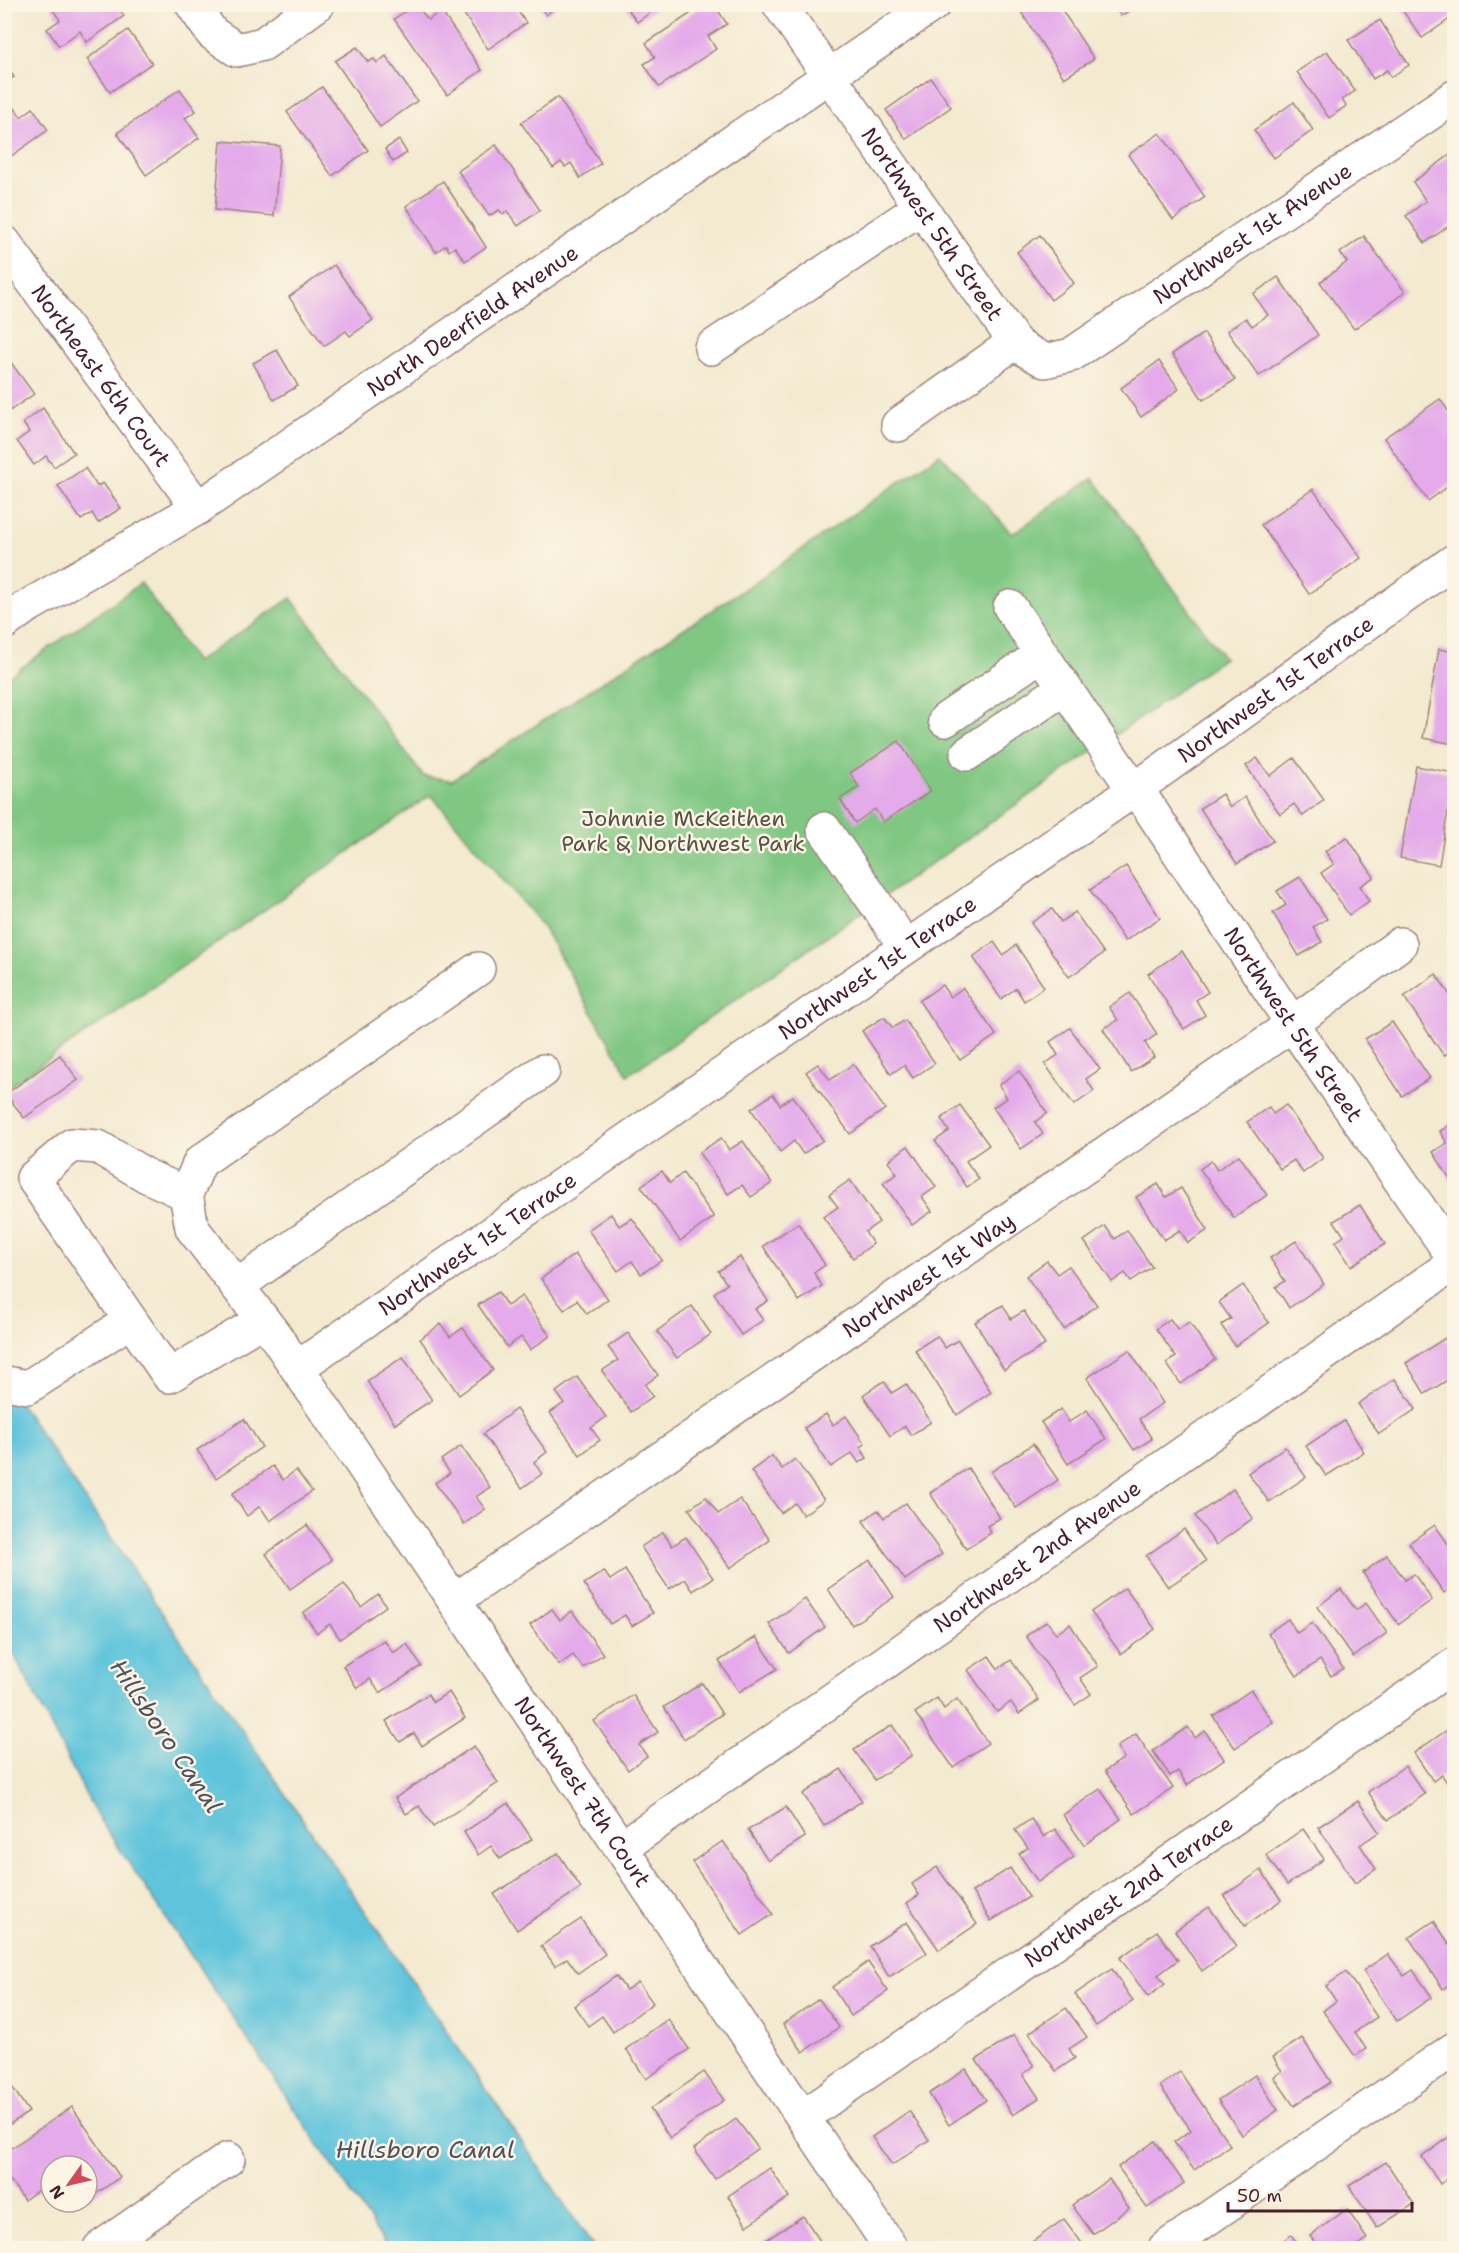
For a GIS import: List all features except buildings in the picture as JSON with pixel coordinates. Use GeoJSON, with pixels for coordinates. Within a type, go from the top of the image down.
{"type":"FeatureCollection","features":[{"type":"Feature","properties":{"kind":"street"},"geometry":{"type":"LineString","coordinates":[[192,4],[212,33],[237,50],[263,44],[318,4]]}},
{"type":"Feature","properties":{"kind":"street","name":"Northwest 5th Street"},"geometry":{"type":"LineString","coordinates":[[779,4],[1015,342],[1045,361]]}},
{"type":"Feature","properties":{"kind":"street","name":"North Deerfield Avenue"},"geometry":{"type":"LineString","coordinates":[[4,623],[23,609],[198,508],[934,4]]}},
{"type":"Feature","properties":{"kind":"street","name":"Northwest 1st Avenue"},"geometry":{"type":"LineString","coordinates":[[1045,361],[1071,355],[1455,97]]}},
{"type":"Feature","properties":{"kind":"street"},"geometry":{"type":"LineString","coordinates":[[711,348],[920,208]]}},
{"type":"Feature","properties":{"kind":"street","name":"Northeast 6th Court"},"geometry":{"type":"LineString","coordinates":[[4,242],[198,508]]}},
{"type":"Feature","properties":{"kind":"street"},"geometry":{"type":"LineString","coordinates":[[898,425],[1015,342]]}},
{"type":"Feature","properties":{"kind":"street","name":"Northwest 1st Terrace"},"geometry":{"type":"LineString","coordinates":[[297,1368],[1135,789],[1455,561]]}},
{"type":"Feature","properties":{"kind":"street","name":"Northwest 5th Street"},"geometry":{"type":"LineString","coordinates":[[1010,607],[1292,1024],[1455,1258]]}},
{"type":"Feature","properties":{"kind":"street"},"geometry":{"type":"LineString","coordinates":[[945,720],[1041,654]]}},
{"type":"Feature","properties":{"kind":"street"},"geometry":{"type":"LineString","coordinates":[[967,754],[1064,688]]}},
{"type":"Feature","properties":{"kind":"street"},"geometry":{"type":"LineString","coordinates":[[824,830],[906,947]]}},
{"type":"Feature","properties":{"kind":"street","name":"Northwest 1st Way"},"geometry":{"type":"LineString","coordinates":[[455,1600],[1292,1024],[1400,944]]}},
{"type":"Feature","properties":{"kind":"street"},"geometry":{"type":"LineString","coordinates":[[269,1327],[169,1376],[33,1178],[72,1144],[98,1148],[147,1176],[186,1194],[200,1162],[478,969]]}},
{"type":"Feature","properties":{"kind":"street"},"geometry":{"type":"LineString","coordinates":[[237,1286],[543,1071]]}},
{"type":"Feature","properties":{"kind":"street","name":"Northwest 7th Court"},"geometry":{"type":"LineString","coordinates":[[186,1194],[192,1228],[269,1327],[891,2248]]}},
{"type":"Feature","properties":{"kind":"street","name":"Northwest 2nd Avenue"},"geometry":{"type":"LineString","coordinates":[[621,1848],[1455,1263]]}},
{"type":"Feature","properties":{"kind":"street"},"geometry":{"type":"LineString","coordinates":[[6,1383],[28,1387],[130,1321]]}},
{"type":"Feature","properties":{"kind":"street","name":"Northwest 2nd Terrace"},"geometry":{"type":"LineString","coordinates":[[803,2117],[1455,1665]]}},
{"type":"Feature","properties":{"kind":"street"},"geometry":{"type":"LineString","coordinates":[[1165,2248],[1455,2049]]}},
{"type":"Feature","properties":{"kind":"street"},"geometry":{"type":"LineString","coordinates":[[100,2248],[228,2159]]}},
{"type":"Feature","properties":{"kind":"green space","name":"Johnnie McKeithen Park & Northwest Park"},"geometry":{"type":"Polygon","coordinates":[[[940,454],[1012,534],[1093,478],[1224,658],[628,1075],[543,927],[431,795],[5,1089],[4,680],[141,583],[196,662],[291,598],[423,776],[452,780],[749,586],[940,454]]]}},
{"type":"Feature","properties":{"kind":"water","name":"Hillsboro Canal"},"geometry":{"type":"Polygon","coordinates":[[[4,1380],[594,2248],[388,2248],[96,1814],[5,1637],[4,1380]]]}}]}
